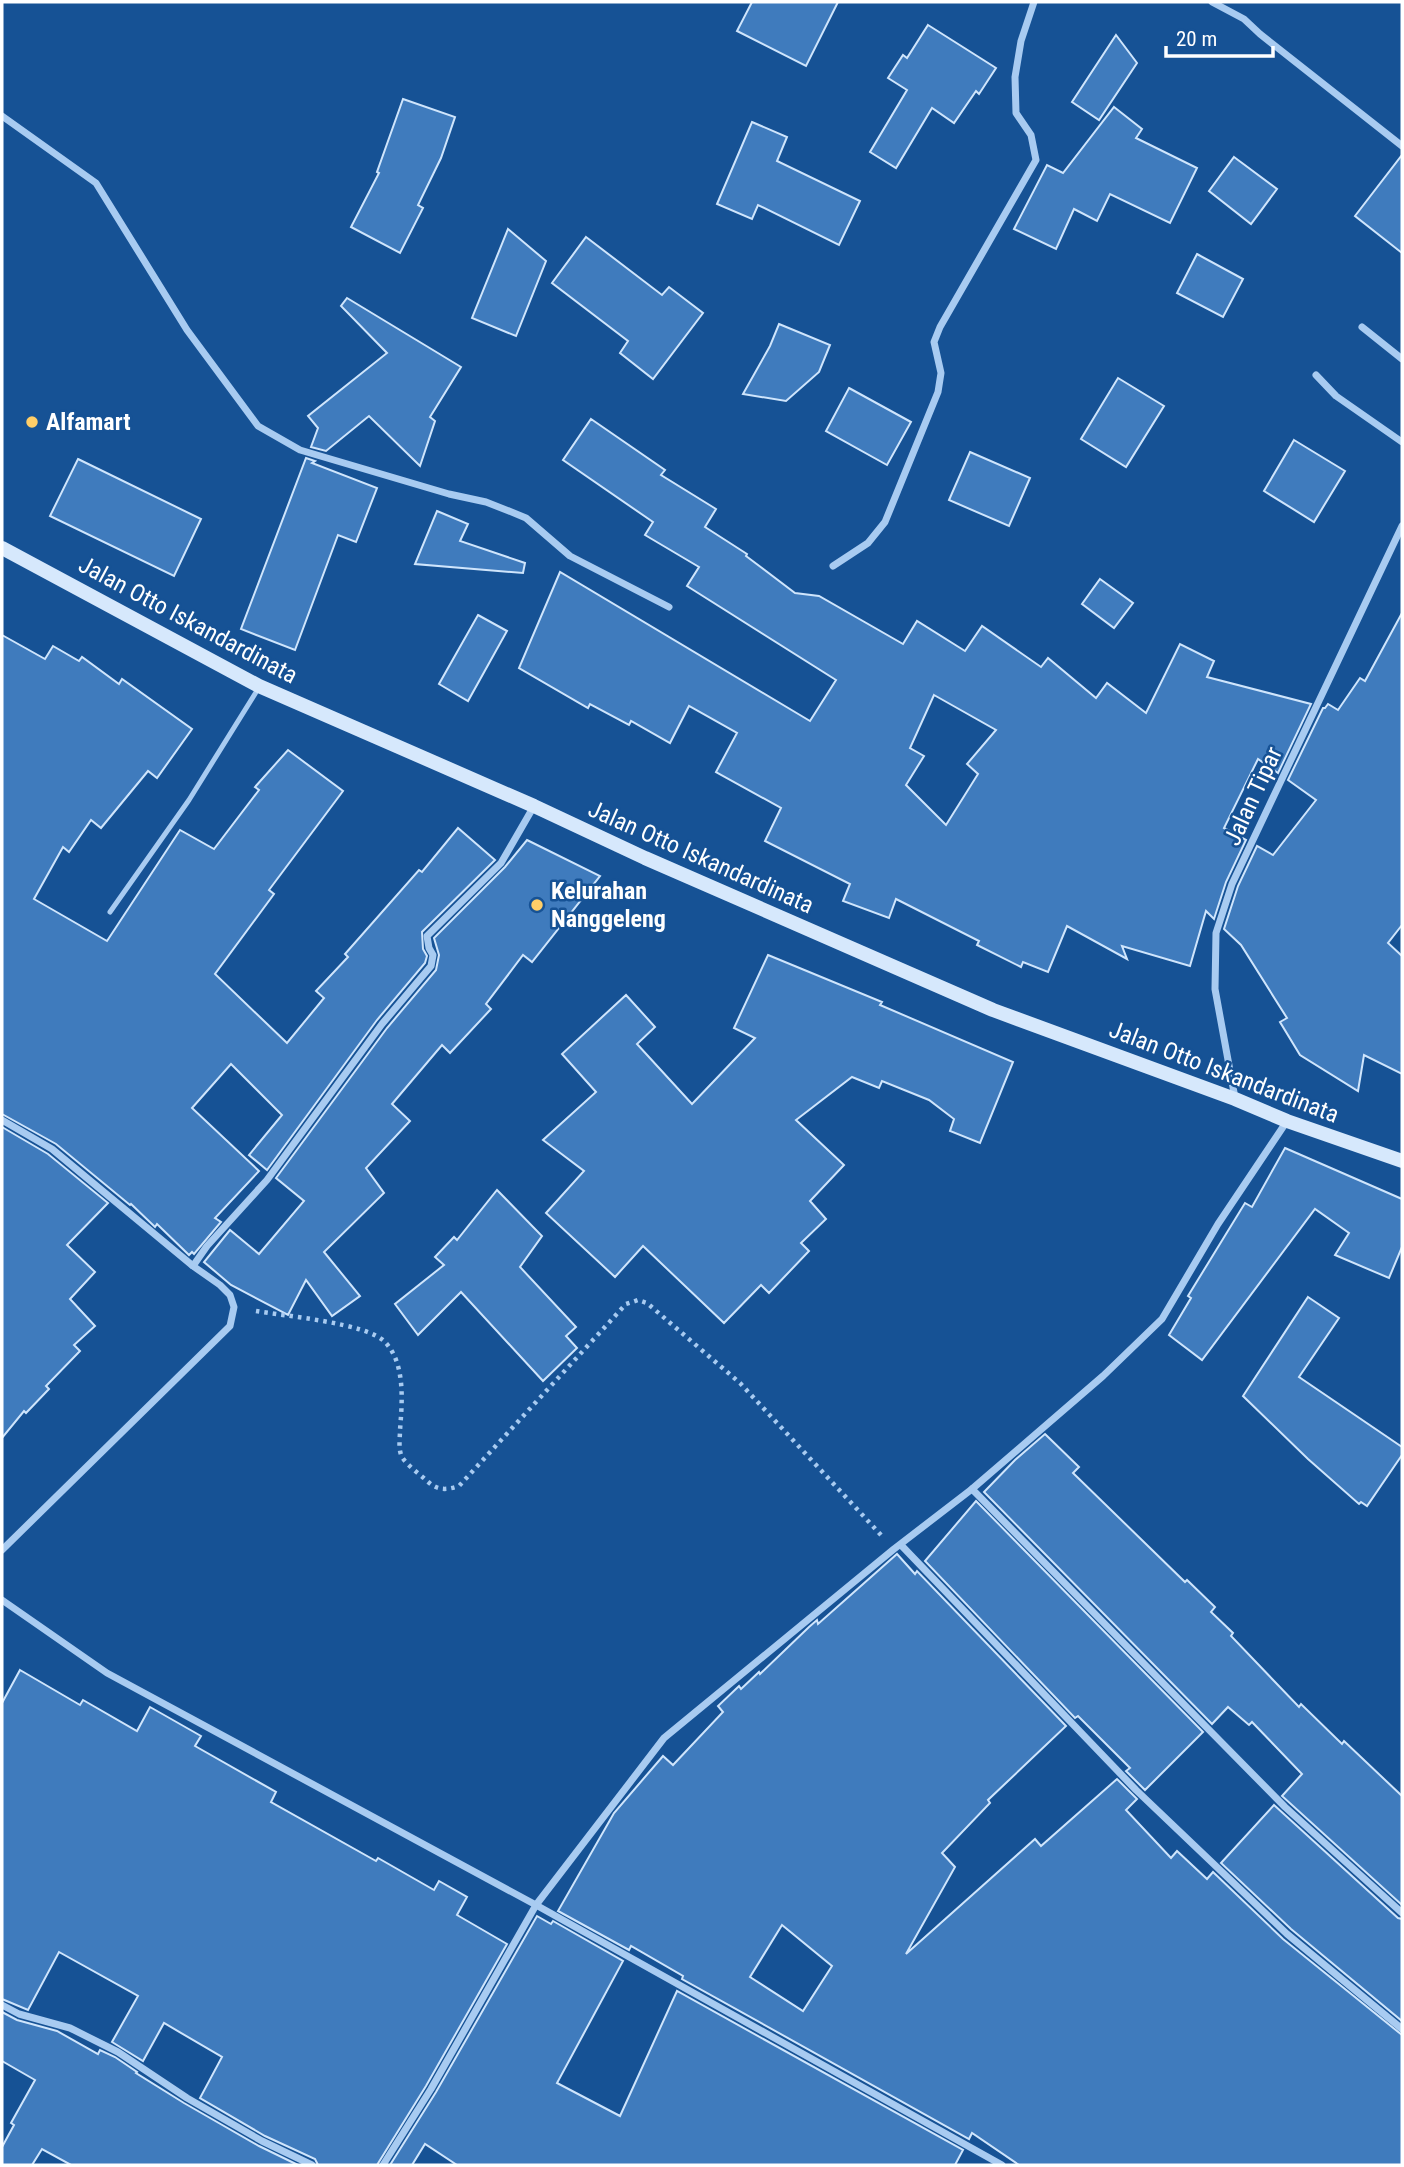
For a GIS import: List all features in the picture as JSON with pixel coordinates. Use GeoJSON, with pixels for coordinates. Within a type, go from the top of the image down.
{"type":"FeatureCollection","features":[{"type":"Feature","properties":{"kind":"main road","name":"Jalan Otto Iskandardinata"},"geometry":{"type":"LineString","coordinates":[[2,548],[259,686],[534,806],[645,858],[993,1010],[1235,1099],[1287,1121],[1402,1161]]}},
{"type":"Feature","properties":{"kind":"street"},"geometry":{"type":"LineString","coordinates":[[834,566],[868,542],[884,522],[937,392],[941,373],[934,342],[940,327],[1036,160],[1031,135],[1016,113],[1014,77],[1021,41],[1034,2]]}},
{"type":"Feature","properties":{"kind":"street"},"geometry":{"type":"LineString","coordinates":[[1212,2],[1244,19],[1402,146]]}},
{"type":"Feature","properties":{"kind":"street"},"geometry":{"type":"LineString","coordinates":[[2,116],[96,183],[187,330],[258,426],[300,450],[449,494],[486,502],[526,518],[570,556],[669,607]]}},
{"type":"Feature","properties":{"kind":"street"},"geometry":{"type":"LineString","coordinates":[[1362,327],[1402,359]]}},
{"type":"Feature","properties":{"kind":"street"},"geometry":{"type":"LineString","coordinates":[[1316,375],[1336,396],[1402,442]]}},
{"type":"Feature","properties":{"kind":"street","name":"Jalan Tipar"},"geometry":{"type":"LineString","coordinates":[[1235,1099],[1216,989],[1216,933],[1223,907],[1402,526]]}},
{"type":"Feature","properties":{"kind":"street"},"geometry":{"type":"LineString","coordinates":[[193,1265],[267,1180],[383,1024],[431,966],[433,955],[427,936],[502,863],[534,806]]}},
{"type":"Feature","properties":{"kind":"street"},"geometry":{"type":"LineString","coordinates":[[2,1120],[52,1149],[193,1265],[220,1284],[230,1295],[234,1307],[230,1326],[2,1550]]}},
{"type":"Feature","properties":{"kind":"street"},"geometry":{"type":"LineString","coordinates":[[383,2165],[432,2089],[536,1906],[664,1738],[972,1489],[1103,1376],[1162,1320],[1218,1224],[1287,1121]]}},
{"type":"Feature","properties":{"kind":"street"},"geometry":{"type":"LineString","coordinates":[[972,1489],[1285,1807],[1402,1913]]}},
{"type":"Feature","properties":{"kind":"street"},"geometry":{"type":"LineString","coordinates":[[897,1547],[1136,1790],[1287,1934],[1402,2029]]}},
{"type":"Feature","properties":{"kind":"street"},"geometry":{"type":"LineString","coordinates":[[2,1600],[107,1674],[536,1906],[1002,2165]]}},
{"type":"Feature","properties":{"kind":"street"},"geometry":{"type":"LineString","coordinates":[[2,2005],[19,2014],[70,2028],[118,2052],[187,2098],[261,2141],[312,2165]]}},
{"type":"Feature","properties":{"kind":"lane"},"geometry":{"type":"LineString","coordinates":[[110,912],[189,800],[259,686]]}},
{"type":"Feature","properties":{"kind":"path"},"geometry":{"type":"LineString","coordinates":[[234,1307],[328,1321],[368,1333],[385,1342],[397,1362],[402,1391],[402,1457],[434,1488],[448,1490],[458,1486],[626,1304],[638,1300],[647,1303],[740,1383],[897,1547]]}},
{"type":"Feature","properties":{"kind":"building"},"geometry":{"type":"Polygon","coordinates":[[[752,2],[838,2],[806,66],[737,31],[752,2]]]}},
{"type":"Feature","properties":{"kind":"building"},"geometry":{"type":"Polygon","coordinates":[[[928,25],[996,68],[979,94],[976,91],[954,123],[932,108],[896,168],[870,152],[907,90],[888,78],[903,55],[907,58],[928,25]]]}},
{"type":"Feature","properties":{"kind":"building"},"geometry":{"type":"Polygon","coordinates":[[[1116,35],[1137,63],[1099,120],[1072,102],[1116,35]]]}},
{"type":"Feature","properties":{"kind":"building"},"geometry":{"type":"Polygon","coordinates":[[[403,99],[455,117],[441,158],[418,205],[423,208],[400,253],[351,227],[379,173],[377,172],[403,99]]]}},
{"type":"Feature","properties":{"kind":"building"},"geometry":{"type":"Polygon","coordinates":[[[1114,107],[1142,129],[1136,138],[1197,168],[1170,223],[1110,194],[1097,221],[1074,209],[1056,249],[1014,229],[1047,165],[1063,173],[1114,107]]]}},
{"type":"Feature","properties":{"kind":"building"},"geometry":{"type":"Polygon","coordinates":[[[752,122],[787,137],[777,161],[860,201],[839,245],[758,205],[752,219],[717,204],[752,122]]]}},
{"type":"Feature","properties":{"kind":"building"},"geometry":{"type":"Polygon","coordinates":[[[1402,155],[1402,253],[1355,216],[1402,155]]]}},
{"type":"Feature","properties":{"kind":"building"},"geometry":{"type":"Polygon","coordinates":[[[1234,157],[1277,189],[1251,224],[1209,191],[1234,157]]]}},
{"type":"Feature","properties":{"kind":"building"},"geometry":{"type":"Polygon","coordinates":[[[508,229],[546,261],[516,336],[472,318],[508,229]]]}},
{"type":"Feature","properties":{"kind":"building"},"geometry":{"type":"Polygon","coordinates":[[[586,237],[662,295],[669,287],[703,313],[653,379],[620,353],[628,341],[552,283],[586,237]]]}},
{"type":"Feature","properties":{"kind":"building"},"geometry":{"type":"Polygon","coordinates":[[[1197,254],[1243,279],[1223,317],[1177,293],[1197,254]]]}},
{"type":"Feature","properties":{"kind":"building"},"geometry":{"type":"Polygon","coordinates":[[[347,298],[461,367],[430,417],[435,421],[420,466],[369,416],[326,451],[311,447],[318,428],[308,416],[387,353],[341,306],[347,298]]]}},
{"type":"Feature","properties":{"kind":"building"},"geometry":{"type":"Polygon","coordinates":[[[779,324],[830,345],[819,372],[786,401],[743,394],[770,346],[779,324]]]}},
{"type":"Feature","properties":{"kind":"building"},"geometry":{"type":"Polygon","coordinates":[[[1118,378],[1164,406],[1126,467],[1081,439],[1118,378]]]}},
{"type":"Feature","properties":{"kind":"building"},"geometry":{"type":"Polygon","coordinates":[[[849,388],[911,422],[887,465],[826,431],[849,388]]]}},
{"type":"Feature","properties":{"kind":"building"},"geometry":{"type":"Polygon","coordinates":[[[591,419],[665,470],[661,475],[716,509],[705,527],[747,554],[746,556],[795,593],[819,596],[903,644],[917,621],[965,651],[982,626],[1041,667],[1048,658],[1096,698],[1107,683],[1146,713],[1180,644],[1214,661],[1207,677],[1311,704],[1278,773],[1258,759],[1224,828],[1246,840],[1226,882],[1214,919],[1206,911],[1190,966],[1122,946],[1127,959],[1067,926],[1048,972],[1023,962],[1021,967],[977,945],[979,941],[896,899],[889,918],[843,901],[850,884],[765,841],[781,808],[716,772],[737,733],[689,706],[670,743],[631,721],[629,725],[590,704],[588,708],[519,668],[560,572],[810,721],[836,680],[687,586],[699,567],[645,535],[653,522],[563,460],[591,419]],[[934,695],[910,748],[924,756],[906,785],[946,825],[978,774],[967,764],[996,730],[934,695]]]}},
{"type":"Feature","properties":{"kind":"building"},"geometry":{"type":"Polygon","coordinates":[[[1294,440],[1345,471],[1314,522],[1264,491],[1294,440]]]}},
{"type":"Feature","properties":{"kind":"building"},"geometry":{"type":"Polygon","coordinates":[[[970,452],[1030,478],[1009,526],[949,500],[970,452]]]}},
{"type":"Feature","properties":{"kind":"building"},"geometry":{"type":"Polygon","coordinates":[[[306,458],[315,461],[312,463],[377,488],[356,542],[338,535],[295,650],[241,629],[306,458]]]}},
{"type":"Feature","properties":{"kind":"building"},"geometry":{"type":"Polygon","coordinates":[[[78,459],[201,519],[174,576],[50,516],[78,459]]]}},
{"type":"Feature","properties":{"kind":"building"},"geometry":{"type":"Polygon","coordinates":[[[437,511],[468,524],[460,541],[525,563],[523,573],[415,564],[437,511]]]}},
{"type":"Feature","properties":{"kind":"building"},"geometry":{"type":"Polygon","coordinates":[[[1100,579],[1133,603],[1114,628],[1082,604],[1100,579]]]}},
{"type":"Feature","properties":{"kind":"building"},"geometry":{"type":"Polygon","coordinates":[[[1402,613],[1402,925],[1388,943],[1402,956],[1402,1074],[1364,1055],[1358,1091],[1300,1055],[1280,1022],[1287,1018],[1241,945],[1224,929],[1238,886],[1257,846],[1273,855],[1316,800],[1288,780],[1323,708],[1328,704],[1338,710],[1360,678],[1365,681],[1402,613]]]}},
{"type":"Feature","properties":{"kind":"building"},"geometry":{"type":"Polygon","coordinates":[[[478,615],[507,631],[468,701],[439,684],[478,615]]]}},
{"type":"Feature","properties":{"kind":"building"},"geometry":{"type":"Polygon","coordinates":[[[2,635],[45,659],[53,646],[79,661],[82,657],[119,684],[122,679],[192,729],[157,778],[148,771],[101,828],[91,820],[69,852],[63,847],[34,899],[107,941],[180,830],[214,849],[259,790],[255,787],[288,750],[343,791],[269,890],[274,894],[215,974],[287,1043],[324,998],[316,991],[348,957],[345,954],[419,870],[422,872],[458,828],[495,860],[422,932],[423,949],[427,956],[425,963],[377,1020],[267,1170],[249,1155],[282,1115],[231,1064],[192,1108],[259,1171],[215,1218],[221,1222],[194,1254],[192,1252],[189,1255],[157,1224],[155,1227],[131,1204],[56,1144],[2,1114],[2,635]]]}},
{"type":"Feature","properties":{"kind":"building"},"geometry":{"type":"Polygon","coordinates":[[[527,840],[600,876],[532,962],[523,955],[486,1004],[491,1009],[450,1053],[442,1045],[392,1104],[410,1121],[366,1168],[384,1193],[324,1252],[360,1296],[332,1316],[306,1280],[288,1315],[231,1285],[204,1262],[230,1230],[259,1254],[304,1201],[276,1178],[387,1028],[436,970],[439,955],[434,938],[505,867],[527,840]]]}},
{"type":"Feature","properties":{"kind":"building"},"geometry":{"type":"Polygon","coordinates":[[[768,955],[882,1002],[880,1005],[1013,1062],[980,1143],[950,1131],[954,1119],[929,1100],[882,1081],[879,1088],[852,1077],[796,1120],[844,1165],[810,1201],[826,1219],[801,1243],[809,1251],[769,1293],[761,1285],[724,1323],[643,1246],[615,1277],[546,1213],[584,1171],[543,1140],[596,1092],[562,1054],[626,995],[655,1027],[637,1044],[692,1104],[755,1038],[734,1028],[768,955]]]}},
{"type":"Feature","properties":{"kind":"building"},"geometry":{"type":"Polygon","coordinates":[[[2,1127],[48,1154],[108,1203],[67,1245],[95,1272],[70,1299],[95,1326],[74,1345],[80,1351],[46,1386],[49,1389],[26,1413],[24,1411],[2,1438],[2,1127]]]}},
{"type":"Feature","properties":{"kind":"building"},"geometry":{"type":"Polygon","coordinates":[[[1285,1148],[1402,1199],[1402,1247],[1389,1278],[1335,1255],[1349,1233],[1315,1209],[1202,1360],[1169,1335],[1191,1298],[1188,1296],[1245,1203],[1252,1207],[1285,1148]]]}},
{"type":"Feature","properties":{"kind":"building"},"geometry":{"type":"Polygon","coordinates":[[[497,1190],[542,1236],[520,1267],[576,1327],[566,1336],[577,1348],[543,1381],[461,1292],[418,1335],[395,1304],[444,1265],[435,1257],[454,1237],[457,1240],[497,1190]]]}},
{"type":"Feature","properties":{"kind":"building"},"geometry":{"type":"Polygon","coordinates":[[[1308,1297],[1339,1318],[1299,1377],[1402,1447],[1402,1455],[1367,1506],[1361,1502],[1359,1504],[1308,1459],[1243,1396],[1308,1297]]]}},
{"type":"Feature","properties":{"kind":"building"},"geometry":{"type":"Polygon","coordinates":[[[1045,1434],[1079,1467],[1073,1473],[1185,1582],[1187,1580],[1215,1607],[1211,1612],[1233,1633],[1231,1636],[1299,1707],[1301,1704],[1342,1744],[1344,1741],[1402,1796],[1402,1905],[1282,1796],[1302,1774],[1252,1722],[1249,1725],[1228,1707],[1212,1724],[984,1492],[1045,1434]]]}},
{"type":"Feature","properties":{"kind":"building"},"geometry":{"type":"Polygon","coordinates":[[[976,1501],[1203,1732],[1145,1790],[1126,1771],[1130,1768],[1078,1716],[1075,1718],[925,1561],[976,1501]]]}},
{"type":"Feature","properties":{"kind":"building"},"geometry":{"type":"Polygon","coordinates":[[[897,1554],[915,1574],[917,1571],[1066,1726],[988,1800],[990,1803],[942,1853],[955,1867],[906,1954],[1035,1839],[1041,1846],[1117,1779],[1137,1799],[1126,1810],[1171,1858],[1177,1851],[1207,1879],[1213,1872],[1283,1939],[1402,2035],[1402,2165],[1019,2165],[972,2133],[969,2139],[682,1979],[683,1976],[631,1946],[629,1950],[558,1911],[614,1813],[663,1756],[673,1765],[723,1712],[718,1706],[739,1686],[741,1689],[759,1672],[760,1674],[817,1620],[818,1624],[897,1554]],[[782,1925],[750,1977],[803,2011],[832,1966],[782,1925]]]}},
{"type":"Feature","properties":{"kind":"building"},"geometry":{"type":"Polygon","coordinates":[[[20,1670],[80,1705],[83,1700],[137,1731],[150,1707],[201,1736],[195,1746],[276,1792],[271,1802],[434,1890],[439,1881],[467,1897],[457,1915],[507,1944],[426,2086],[377,2165],[318,2165],[315,2159],[265,2136],[200,2098],[222,2057],[164,2023],[143,2061],[112,2042],[138,1996],[59,1952],[28,2010],[2,1999],[2,1703],[20,1670]]]}},
{"type":"Feature","properties":{"kind":"building"},"geometry":{"type":"Polygon","coordinates":[[[1274,1805],[1402,1919],[1402,2021],[1291,1929],[1221,1863],[1274,1805]]]}},
{"type":"Feature","properties":{"kind":"building"},"geometry":{"type":"Polygon","coordinates":[[[537,1916],[551,1924],[553,1921],[623,1961],[557,2083],[620,2116],[677,1991],[963,2150],[955,2165],[457,2165],[425,2144],[412,2165],[390,2165],[436,2092],[537,1916]]]}},
{"type":"Feature","properties":{"kind":"building"},"geometry":{"type":"Polygon","coordinates":[[[2,2012],[17,2020],[57,2031],[98,2054],[100,2050],[115,2057],[184,2103],[298,2165],[71,2165],[42,2149],[32,2165],[2,2165],[2,2147],[14,2125],[11,2123],[35,2080],[2,2061],[2,2012]]]}},
{"type":"Feature","properties":{"kind":"place","name":"Alfamart"},"geometry":{"type":"Point","coordinates":[32,422]}},
{"type":"Feature","properties":{"kind":"place","name":"Kelurahan Nanggeleng"},"geometry":{"type":"Point","coordinates":[537,905]}}]}
